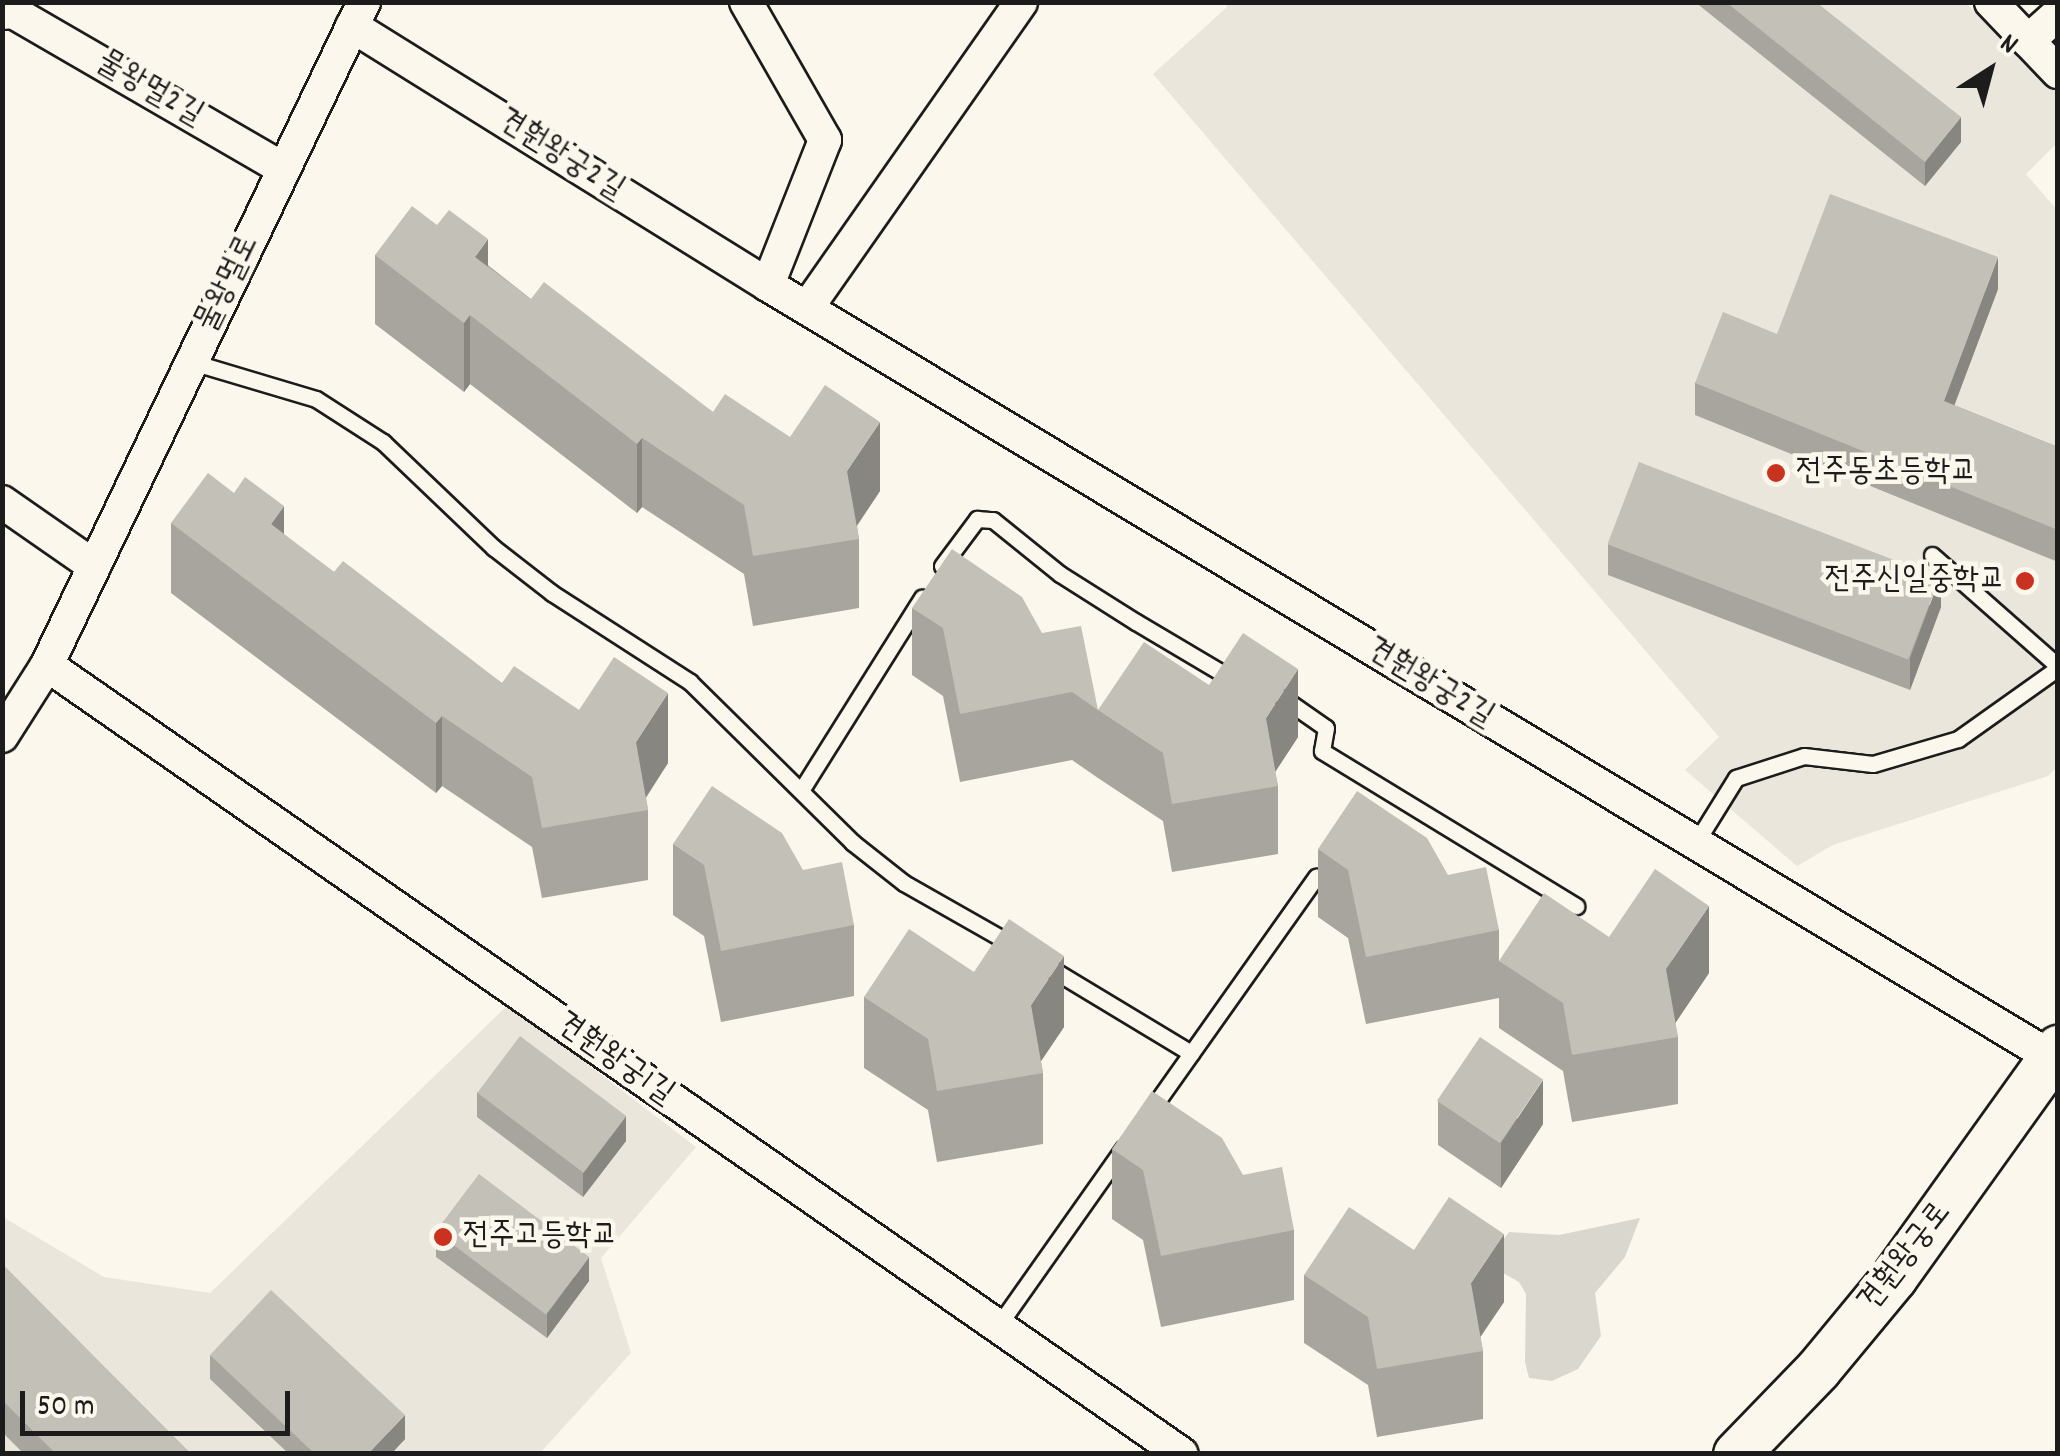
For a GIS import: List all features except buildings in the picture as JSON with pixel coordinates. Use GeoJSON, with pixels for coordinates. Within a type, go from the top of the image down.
{"type":"FeatureCollection","features":[{"type":"Feature","properties":{"kind":"street"},"geometry":{"type":"LineString","coordinates":[[807,308],[1021,2]]}},
{"type":"Feature","properties":{"kind":"street"},"geometry":{"type":"LineString","coordinates":[[1991,2],[2058,72]]}},
{"type":"Feature","properties":{"kind":"street","name":"물왕멀2길"},"geometry":{"type":"LineString","coordinates":[[9,9],[284,169]]}},
{"type":"Feature","properties":{"kind":"street","name":"견훤왕궁2길"},"geometry":{"type":"LineString","coordinates":[[358,14],[768,286],[1695,844],[2056,1055]]}},
{"type":"Feature","properties":{"kind":"street","name":"물왕멀로"},"geometry":{"type":"LineString","coordinates":[[2,736],[47,664],[358,14]]}},
{"type":"Feature","properties":{"kind":"street"},"geometry":{"type":"LineString","coordinates":[[2028,41],[2058,14]]}},
{"type":"Feature","properties":{"kind":"street"},"geometry":{"type":"LineString","coordinates":[[755,15],[825,140],[768,286]]}},
{"type":"Feature","properties":{"kind":"street"},"geometry":{"type":"LineString","coordinates":[[2,502],[94,566]]}},
{"type":"Feature","properties":{"kind":"street","name":"견훤왕궁1길"},"geometry":{"type":"LineString","coordinates":[[47,664],[1182,1454]]}},
{"type":"Feature","properties":{"kind":"street","name":"견훤왕궁로"},"geometry":{"type":"LineString","coordinates":[[1736,1454],[1818,1370],[1894,1277],[2056,1055]]}},
{"type":"Feature","properties":{"kind":"lane"},"geometry":{"type":"LineString","coordinates":[[192,362],[316,398],[383,442],[494,548],[567,603],[690,682],[852,842],[904,883],[1191,1053]]}},
{"type":"Feature","properties":{"kind":"lane"},"geometry":{"type":"LineString","coordinates":[[802,789],[965,529],[976,519],[993,520],[1060,574],[1136,622],[1222,673],[1244,671],[1326,728],[1322,751],[1576,906]]}},
{"type":"Feature","properties":{"kind":"lane"},"geometry":{"type":"LineString","coordinates":[[1695,844],[1736,778],[1804,756],[1874,764],[1958,739],[2058,667],[1932,556]]}},
{"type":"Feature","properties":{"kind":"lane"},"geometry":{"type":"LineString","coordinates":[[1146,1117],[1316,877]]}},
{"type":"Feature","properties":{"kind":"lane"},"geometry":{"type":"LineString","coordinates":[[998,1326],[1134,1133]]}},
{"type":"Feature","properties":{"kind":"shaded area","name":"전주동초등학교"},"geometry":{"type":"Polygon","coordinates":[[[1225,3],[1966,3],[2057,91],[2057,143],[2026,174],[2057,210],[2057,767],[2048,776],[1833,845],[1797,866],[1685,770],[1719,737],[1153,74],[1227,7],[1225,3]]]}},
{"type":"Feature","properties":{"kind":"shaded area","name":"전주고등학교"},"geometry":{"type":"Polygon","coordinates":[[[509,1004],[696,1147],[601,1258],[631,1353],[540,1453],[3,1454],[3,1217],[104,1277],[210,1293],[509,1004]]]}},
{"type":"Feature","properties":{"kind":"shaded area"},"geometry":{"type":"Polygon","coordinates":[[[1640,1218],[1625,1257],[1595,1293],[1601,1336],[1578,1369],[1552,1381],[1529,1378],[1525,1362],[1526,1294],[1519,1282],[1496,1269],[1496,1250],[1509,1232],[1559,1235],[1640,1218]]]}},
{"type":"Feature","properties":{"kind":"place","name":"전주동초등학교"},"geometry":{"type":"Point","coordinates":[1776,473]}},
{"type":"Feature","properties":{"kind":"place","name":"전주신일중학교"},"geometry":{"type":"Point","coordinates":[2025,581]}},
{"type":"Feature","properties":{"kind":"place","name":"전주고등학교"},"geometry":{"type":"Point","coordinates":[443,1237]}}]}
